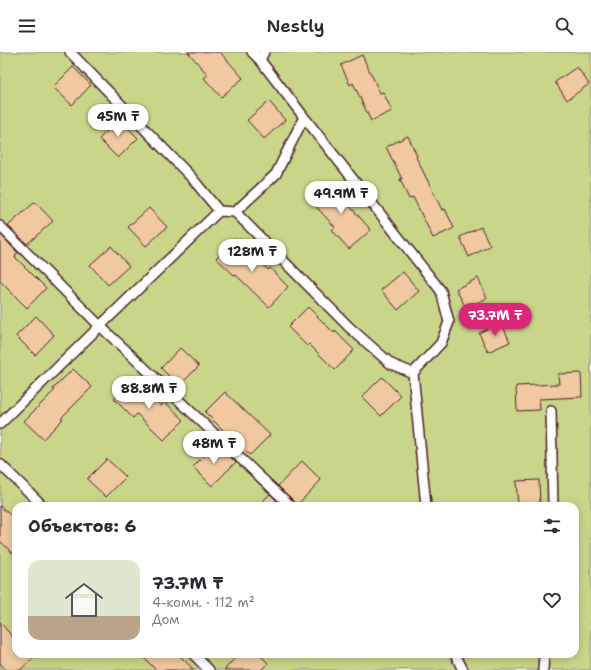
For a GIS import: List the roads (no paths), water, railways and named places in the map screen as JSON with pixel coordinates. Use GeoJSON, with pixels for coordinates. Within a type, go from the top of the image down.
{"type":"FeatureCollection","features":[{"type":"Feature","properties":{"kind":"lane"},"geometry":{"type":"LineString","coordinates":[[70,52],[192,178],[219,211],[235,212],[348,327],[392,364],[413,373]]}},
{"type":"Feature","properties":{"kind":"lane"},"geometry":{"type":"LineString","coordinates":[[252,52],[262,56],[304,117],[441,291],[449,322],[441,343],[413,373],[426,502]]}},
{"type":"Feature","properties":{"kind":"lane"},"geometry":{"type":"LineString","coordinates":[[235,212],[276,174],[304,117]]}},
{"type":"Feature","properties":{"kind":"lane"},"geometry":{"type":"LineString","coordinates":[[0,424],[219,211]]}},
{"type":"Feature","properties":{"kind":"lane"},"geometry":{"type":"LineString","coordinates":[[0,226],[100,326],[287,502]]}},
{"type":"Feature","properties":{"kind":"lane"},"geometry":{"type":"LineString","coordinates":[[551,411],[553,502]]}},
{"type":"Feature","properties":{"kind":"lane"},"geometry":{"type":"LineString","coordinates":[[0,464],[39,502]]}},
{"type":"Feature","properties":{"kind":"lane"},"geometry":{"type":"LineString","coordinates":[[197,658],[209,670]]}},
{"type":"Feature","properties":{"kind":"lane"},"geometry":{"type":"LineString","coordinates":[[457,658],[463,670]]}},
{"type":"Feature","properties":{"kind":"lane"},"geometry":{"type":"LineString","coordinates":[[543,670],[544,658]]}}]}
